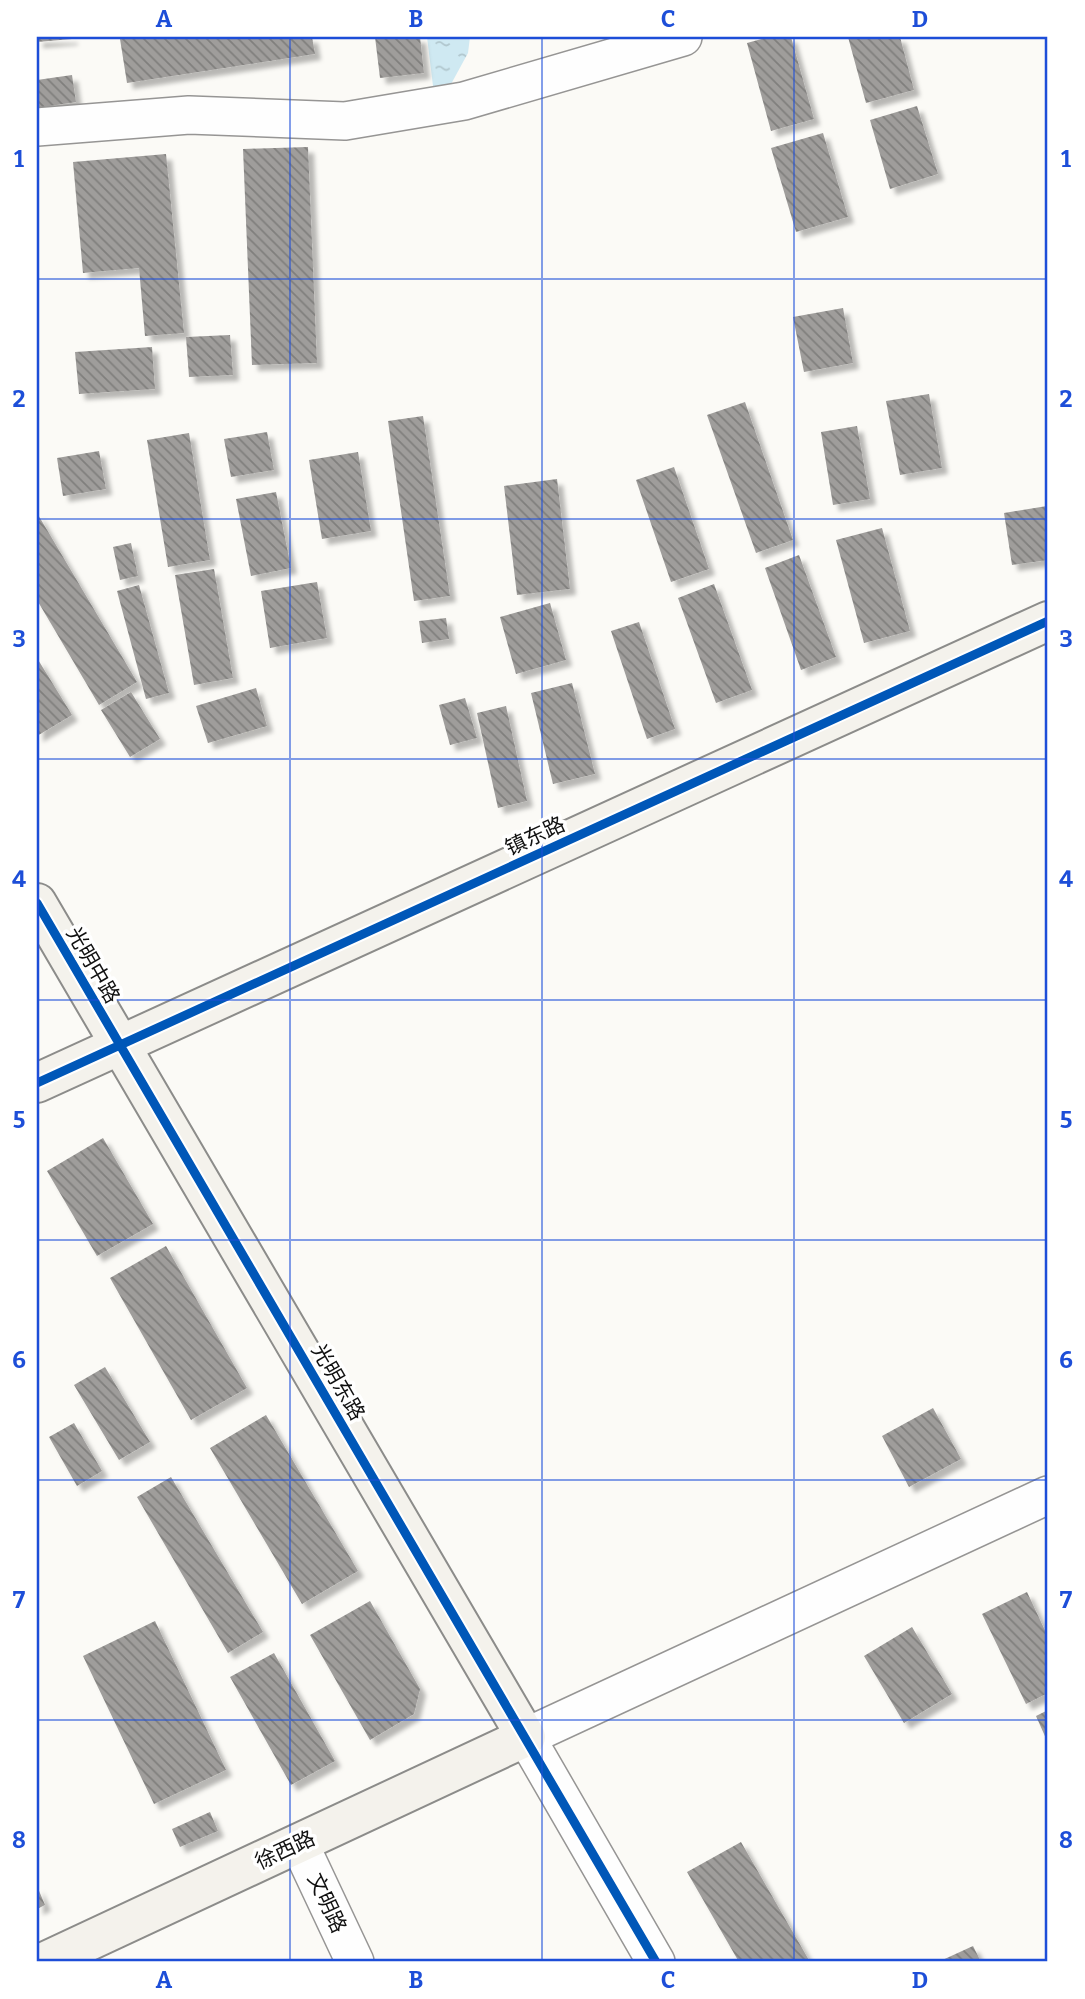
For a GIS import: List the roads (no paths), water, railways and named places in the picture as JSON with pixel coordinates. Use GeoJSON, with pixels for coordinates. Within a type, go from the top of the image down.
{"type":"FeatureCollection","features":[{"type":"Feature","properties":{"kind":"street"},"geometry":{"type":"LineString","coordinates":[[37,127],[189,115],[345,121],[464,101],[683,37]]}},
{"type":"Feature","properties":{"kind":"street","name":"镇东路"},"geometry":{"type":"LineString","coordinates":[[37,1083],[1048,621]]}},
{"type":"Feature","properties":{"kind":"street","name":"光明中路"},"geometry":{"type":"LineString","coordinates":[[37,903],[119,1045]]}},
{"type":"Feature","properties":{"kind":"street","name":"光明东路"},"geometry":{"type":"LineString","coordinates":[[119,1045],[526,1737]]}},
{"type":"Feature","properties":{"kind":"street"},"geometry":{"type":"LineString","coordinates":[[656,1962],[526,1737],[1048,1496]]}},
{"type":"Feature","properties":{"kind":"street","name":"徐西路"},"geometry":{"type":"LineString","coordinates":[[44,1962],[526,1737]]}},
{"type":"Feature","properties":{"kind":"street","name":"文明路"},"geometry":{"type":"LineString","coordinates":[[299,1843],[355,1962]]}},
{"type":"Feature","properties":{"kind":"water"},"geometry":{"type":"Polygon","coordinates":[[[427,37],[470,37],[468,53],[450,86],[434,94],[427,37]]]}}]}
